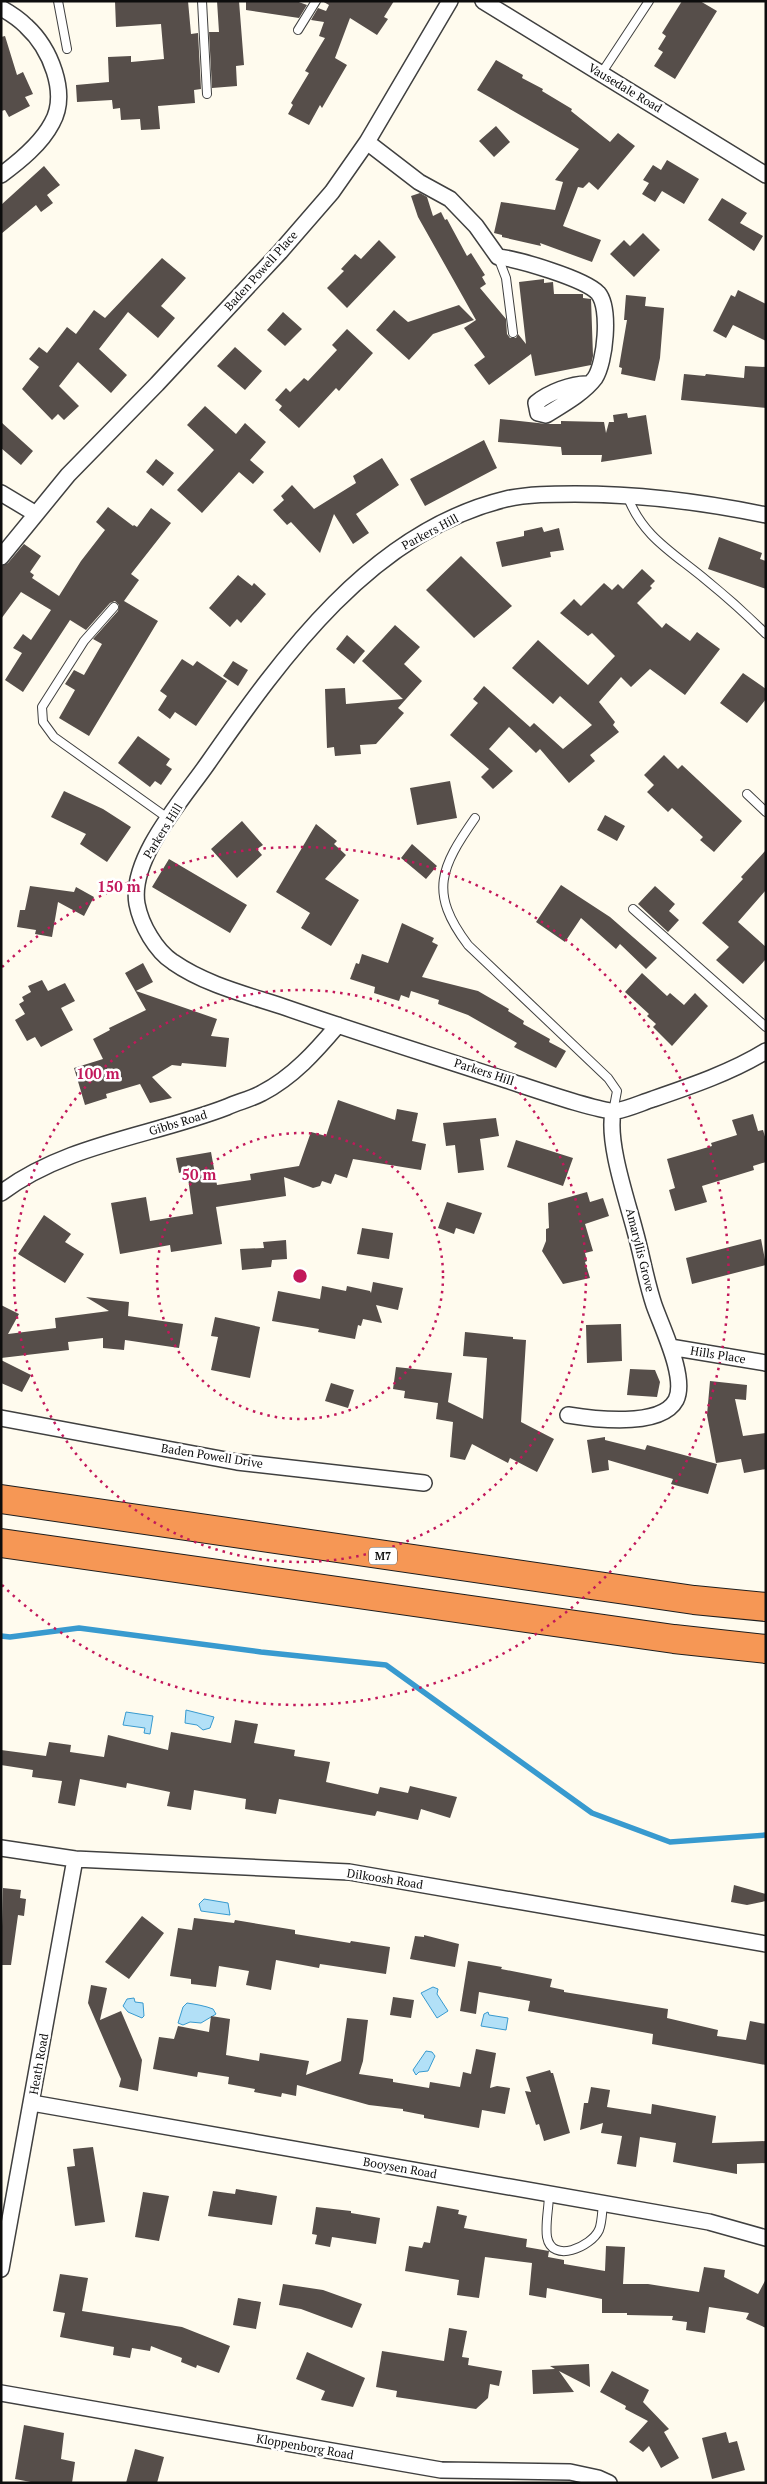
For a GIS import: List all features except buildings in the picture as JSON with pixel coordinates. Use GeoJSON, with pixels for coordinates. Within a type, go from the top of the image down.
{"type":"FeatureCollection","features":[{"type":"Feature","properties":{"kind":"highway","name":"M7"},"geometry":{"type":"LineString","coordinates":[[1,1499],[694,1600],[766,1607]]}},
{"type":"Feature","properties":{"kind":"highway"},"geometry":{"type":"LineString","coordinates":[[1,1543],[674,1639],[766,1649]]}},
{"type":"Feature","properties":{"kind":"street","name":"Baden Powell Place"},"geometry":{"type":"LineString","coordinates":[[1,557],[68,475],[157,384],[280,252],[332,192],[367,142],[450,1]]}},
{"type":"Feature","properties":{"kind":"street","name":"Vausedale Road"},"geometry":{"type":"LineString","coordinates":[[482,1],[766,175]]}},
{"type":"Feature","properties":{"kind":"street"},"geometry":{"type":"LineString","coordinates":[[1,8],[26,26],[40,41],[50,60],[60,98],[53,123],[39,142],[1,175]]}},
{"type":"Feature","properties":{"kind":"street"},"geometry":{"type":"LineString","coordinates":[[367,142],[419,182],[450,199],[476,226],[498,257],[515,258],[567,276],[597,292],[603,301],[606,312],[606,329],[599,369],[588,384]]}},
{"type":"Feature","properties":{"kind":"street"},"geometry":{"type":"LineString","coordinates":[[1,493],[36,514]]}},
{"type":"Feature","properties":{"kind":"street","name":"Parkers Hill"},"geometry":{"type":"LineString","coordinates":[[613,1112],[338,1025],[193,975],[168,959],[155,944],[137,905],[136,882],[144,859],[169,819],[233,727],[302,637],[362,576],[398,550],[445,523],[479,507],[510,498],[551,494],[627,495],[734,508],[766,515]]}},
{"type":"Feature","properties":{"kind":"street","name":"Gibbs Road"},"geometry":{"type":"LineString","coordinates":[[1,1194],[21,1179],[67,1157],[200,1117],[262,1093],[309,1058],[338,1025]]}},
{"type":"Feature","properties":{"kind":"street"},"geometry":{"type":"LineString","coordinates":[[613,1112],[724,1072],[766,1051]]}},
{"type":"Feature","properties":{"kind":"street","name":"Amaryllis Grove"},"geometry":{"type":"LineString","coordinates":[[568,1415],[604,1421],[638,1419],[668,1408],[676,1400],[680,1384],[670,1347],[654,1304],[618,1162],[612,1121],[613,1112]]}},
{"type":"Feature","properties":{"kind":"street","name":"Hills Place"},"geometry":{"type":"LineString","coordinates":[[670,1347],[766,1363]]}},
{"type":"Feature","properties":{"kind":"street","name":"Baden Powell Drive"},"geometry":{"type":"LineString","coordinates":[[1,1418],[238,1462],[424,1483]]}},
{"type":"Feature","properties":{"kind":"street","name":"Dilkoosh Road"},"geometry":{"type":"LineString","coordinates":[[1,1848],[75,1859],[349,1872],[766,1944]]}},
{"type":"Feature","properties":{"kind":"street","name":"Heath Road"},"geometry":{"type":"LineString","coordinates":[[1,2269],[75,1859]]}},
{"type":"Feature","properties":{"kind":"street","name":"Booysen Road"},"geometry":{"type":"LineString","coordinates":[[32,2103],[709,2222],[766,2238]]}},
{"type":"Feature","properties":{"kind":"street","name":"Kloppenborg Road"},"geometry":{"type":"LineString","coordinates":[[1,2393],[441,2470],[570,2472],[598,2478],[609,2483]]}},
{"type":"Feature","properties":{"kind":"lane"},"geometry":{"type":"LineString","coordinates":[[58,1],[67,49]]}},
{"type":"Feature","properties":{"kind":"lane"},"geometry":{"type":"LineString","coordinates":[[202,1],[208,94]]}},
{"type":"Feature","properties":{"kind":"lane"},"geometry":{"type":"LineString","coordinates":[[298,30],[316,1]]}},
{"type":"Feature","properties":{"kind":"lane"},"geometry":{"type":"LineString","coordinates":[[602,74],[649,1]]}},
{"type":"Feature","properties":{"kind":"lane"},"geometry":{"type":"LineString","coordinates":[[498,257],[506,278],[513,333]]}},
{"type":"Feature","properties":{"kind":"lane"},"geometry":{"type":"LineString","coordinates":[[627,495],[637,518],[654,539],[704,578],[766,634]]}},
{"type":"Feature","properties":{"kind":"lane"},"geometry":{"type":"LineString","coordinates":[[114,607],[84,641],[42,708],[43,722],[54,737],[169,819]]}},
{"type":"Feature","properties":{"kind":"lane"},"geometry":{"type":"LineString","coordinates":[[747,794],[766,812]]}},
{"type":"Feature","properties":{"kind":"lane"},"geometry":{"type":"LineString","coordinates":[[474,818],[447,861],[444,872],[442,888],[459,933],[468,945],[608,1078],[617,1091],[613,1112]]}},
{"type":"Feature","properties":{"kind":"lane"},"geometry":{"type":"LineString","coordinates":[[633,909],[766,1027]]}},
{"type":"Feature","properties":{"kind":"lane"},"geometry":{"type":"LineString","coordinates":[[550,2194],[547,2237],[551,2246],[558,2250],[569,2251],[582,2247],[592,2240],[599,2230],[603,2203]]}},
{"type":"Feature","properties":{"kind":"water"},"geometry":{"type":"Polygon","coordinates":[[[186,1710],[214,1717],[210,1728],[203,1730],[197,1725],[185,1723],[186,1710]]]}},
{"type":"Feature","properties":{"kind":"water"},"geometry":{"type":"Polygon","coordinates":[[[126,1712],[153,1716],[150,1734],[144,1733],[145,1728],[123,1725],[126,1712]]]}},
{"type":"Feature","properties":{"kind":"water"},"geometry":{"type":"Polygon","coordinates":[[[204,1899],[228,1903],[230,1915],[201,1911],[199,1904],[204,1899]]]}},
{"type":"Feature","properties":{"kind":"water"},"geometry":{"type":"Polygon","coordinates":[[[433,1987],[438,1989],[437,1994],[448,2011],[437,2018],[421,1993],[433,1987]]]}},
{"type":"Feature","properties":{"kind":"water"},"geometry":{"type":"Polygon","coordinates":[[[134,1998],[135,2002],[143,2003],[144,2016],[142,2018],[128,2012],[123,2006],[127,1999],[134,1998]]]}},
{"type":"Feature","properties":{"kind":"water"},"geometry":{"type":"Polygon","coordinates":[[[187,2003],[213,2009],[216,2014],[201,2023],[190,2022],[183,2025],[178,2023],[183,2007],[187,2003]]]}},
{"type":"Feature","properties":{"kind":"water"},"geometry":{"type":"Polygon","coordinates":[[[488,2012],[489,2015],[508,2018],[506,2030],[481,2026],[484,2014],[488,2012]]]}},
{"type":"Feature","properties":{"kind":"water"},"geometry":{"type":"Polygon","coordinates":[[[426,2051],[432,2052],[435,2056],[428,2071],[419,2072],[416,2075],[413,2070],[426,2051]]]}},
{"type":"Feature","properties":{"kind":"waterway"},"geometry":{"type":"LineString","coordinates":[[1,1636],[10,1637],[79,1628],[261,1652],[386,1665],[592,1813],[670,1842],[766,1835]]}}]}
